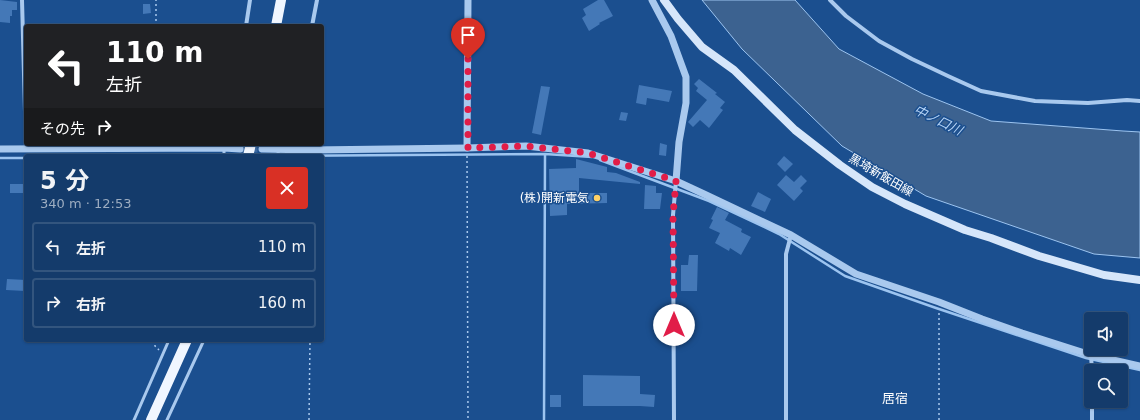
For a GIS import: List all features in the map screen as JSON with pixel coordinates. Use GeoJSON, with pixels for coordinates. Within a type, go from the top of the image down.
{"type":"FeatureCollection","features":[{"type":"Feature","properties":{"kind":"main road"},"geometry":{"type":"LineString","coordinates":[[276,24],[280,0]]}},
{"type":"Feature","properties":{"kind":"main road","name":"黒埼新飯田線"},"geometry":{"type":"LineString","coordinates":[[664,0],[678,20],[702,47],[734,70],[795,130],[840,166],[872,187],[905,204],[965,230],[1039,256],[1104,275],[1140,280]]}},
{"type":"Feature","properties":{"kind":"main road"},"geometry":{"type":"LineString","coordinates":[[151,420],[186,342]]}},
{"type":"Feature","properties":{"kind":"street"},"geometry":{"type":"LineString","coordinates":[[22,0],[24,74]]}},
{"type":"Feature","properties":{"kind":"street"},"geometry":{"type":"LineString","coordinates":[[246,24],[250,0]]}},
{"type":"Feature","properties":{"kind":"street"},"geometry":{"type":"LineString","coordinates":[[312,24],[317,0]]}},
{"type":"Feature","properties":{"kind":"street"},"geometry":{"type":"LineString","coordinates":[[468,0],[468,148]]}},
{"type":"Feature","properties":{"kind":"street"},"geometry":{"type":"LineString","coordinates":[[652,0],[671,36],[686,77],[686,103],[679,142],[673,215],[674,420]]}},
{"type":"Feature","properties":{"kind":"street"},"geometry":{"type":"LineString","coordinates":[[830,0],[846,16],[879,41],[940,73],[981,91],[1035,101],[1088,103],[1127,100],[1140,101]]}},
{"type":"Feature","properties":{"kind":"street"},"geometry":{"type":"LineString","coordinates":[[0,149],[224,146],[240,149]]}},
{"type":"Feature","properties":{"kind":"street"},"geometry":{"type":"LineString","coordinates":[[262,149],[281,146],[320,150],[526,146],[588,153],[676,181],[791,235],[856,274],[939,302],[982,320],[1084,353]]}},
{"type":"Feature","properties":{"kind":"street"},"geometry":{"type":"LineString","coordinates":[[786,420],[786,254],[791,235]]}},
{"type":"Feature","properties":{"kind":"street"},"geometry":{"type":"LineString","coordinates":[[1095,356],[1140,366]]}},
{"type":"Feature","properties":{"kind":"street"},"geometry":{"type":"LineString","coordinates":[[1092,408],[1092,420]]}},
{"type":"Feature","properties":{"kind":"lane"},"geometry":{"type":"LineString","coordinates":[[134,420],[168,342]]}},
{"type":"Feature","properties":{"kind":"lane"},"geometry":{"type":"LineString","coordinates":[[167,420],[203,342]]}},
{"type":"Feature","properties":{"kind":"path"},"geometry":{"type":"LineString","coordinates":[[156,0],[156,24]]}},
{"type":"Feature","properties":{"kind":"path"},"geometry":{"type":"LineString","coordinates":[[468,148],[468,420]]}},
{"type":"Feature","properties":{"kind":"path"},"geometry":{"type":"LineString","coordinates":[[939,302],[939,420]]}},
{"type":"Feature","properties":{"kind":"path"},"geometry":{"type":"LineString","coordinates":[[155,342],[155,346],[163,354]]}},
{"type":"Feature","properties":{"kind":"path"},"geometry":{"type":"LineString","coordinates":[[309,420],[310,342]]}},
{"type":"Feature","properties":{"kind":"water","name":"中ノ口川"},"geometry":{"type":"Polygon","coordinates":[[[702,0],[795,0],[839,49],[923,94],[991,121],[1140,132],[1140,258],[1094,254],[926,196],[842,146],[742,49],[702,0]]]}},
{"type":"Feature","properties":{"kind":"building"},"geometry":{"type":"Polygon","coordinates":[[[0,0],[17,2],[17,10],[12,10],[10,23],[0,22],[0,0]]]}},
{"type":"Feature","properties":{"kind":"building"},"geometry":{"type":"Polygon","coordinates":[[[598,0],[604,0],[613,16],[599,23],[600,24],[589,31],[582,18],[586,15],[583,9],[598,0]]]}},
{"type":"Feature","properties":{"kind":"building"},"geometry":{"type":"Polygon","coordinates":[[[143,4],[150,4],[151,13],[143,14],[143,4]]]}},
{"type":"Feature","properties":{"kind":"building"},"geometry":{"type":"Polygon","coordinates":[[[699,79],[717,93],[715,94],[725,102],[720,108],[723,110],[709,128],[700,120],[693,127],[688,122],[707,100],[696,91],[698,88],[694,84],[699,79]]]}},
{"type":"Feature","properties":{"kind":"building"},"geometry":{"type":"Polygon","coordinates":[[[639,85],[672,91],[669,102],[647,98],[646,105],[636,103],[639,85]]]}},
{"type":"Feature","properties":{"kind":"building"},"geometry":{"type":"Polygon","coordinates":[[[541,86],[550,87],[541,135],[532,133],[541,86]]]}},
{"type":"Feature","properties":{"kind":"building"},"geometry":{"type":"Polygon","coordinates":[[[621,112],[628,113],[626,121],[619,120],[621,112]]]}},
{"type":"Feature","properties":{"kind":"building"},"geometry":{"type":"Polygon","coordinates":[[[660,143],[667,145],[666,156],[659,155],[660,143]]]}},
{"type":"Feature","properties":{"kind":"building"},"geometry":{"type":"Polygon","coordinates":[[[784,156],[793,164],[785,172],[777,164],[784,156]]]}},
{"type":"Feature","properties":{"kind":"building"},"geometry":{"type":"Polygon","coordinates":[[[576,159],[607,167],[607,172],[616,173],[640,182],[640,184],[579,178],[579,193],[607,193],[607,203],[567,204],[567,215],[550,216],[549,169],[576,168],[576,159]]]}},
{"type":"Feature","properties":{"kind":"building"},"geometry":{"type":"Polygon","coordinates":[[[786,175],[794,182],[801,175],[807,181],[800,188],[803,191],[794,201],[777,185],[786,175]]]}},
{"type":"Feature","properties":{"kind":"building"},"geometry":{"type":"Polygon","coordinates":[[[10,184],[24,184],[24,193],[10,193],[10,184]]]}},
{"type":"Feature","properties":{"kind":"building"},"geometry":{"type":"Polygon","coordinates":[[[645,185],[656,186],[656,193],[662,193],[660,209],[644,209],[645,185]]]}},
{"type":"Feature","properties":{"kind":"building"},"geometry":{"type":"Polygon","coordinates":[[[758,192],[771,199],[765,212],[751,206],[758,192]]]}},
{"type":"Feature","properties":{"kind":"building"},"geometry":{"type":"Polygon","coordinates":[[[717,207],[729,213],[725,220],[742,229],[741,232],[751,237],[741,255],[730,248],[729,251],[715,243],[720,233],[709,228],[713,220],[711,219],[717,207]]]}},
{"type":"Feature","properties":{"kind":"building"},"geometry":{"type":"Polygon","coordinates":[[[689,255],[698,255],[697,291],[681,291],[681,265],[688,265],[689,255]]]}},
{"type":"Feature","properties":{"kind":"building"},"geometry":{"type":"Polygon","coordinates":[[[7,279],[24,280],[24,291],[6,290],[7,279]]]}},
{"type":"Feature","properties":{"kind":"building"},"geometry":{"type":"Polygon","coordinates":[[[583,375],[640,376],[640,394],[655,395],[654,407],[583,406],[583,375]]]}},
{"type":"Feature","properties":{"kind":"building"},"geometry":{"type":"Polygon","coordinates":[[[550,395],[561,395],[561,407],[550,407],[550,395]]]}},
{"type":"Feature","properties":{"kind":"waterway"},"geometry":{"type":"LineString","coordinates":[[324,156],[545,154],[592,157]]}},
{"type":"Feature","properties":{"kind":"waterway"},"geometry":{"type":"LineString","coordinates":[[544,420],[545,155]]}},
{"type":"Feature","properties":{"kind":"waterway"},"geometry":{"type":"LineString","coordinates":[[0,158],[24,158]]}},
{"type":"Feature","properties":{"kind":"waterway"},"geometry":{"type":"LineString","coordinates":[[600,160],[709,201],[779,234],[845,276],[1086,358],[1140,370]]}},
{"type":"Feature","properties":{"kind":"tunnel"},"geometry":{"type":"LineString","coordinates":[[240,149],[262,149]]}},
{"type":"Feature","properties":{"kind":"place","name":"(株)開新電気"},"geometry":{"type":"Point","coordinates":[597,198]}},
{"type":"Feature","properties":{"kind":"district","name":"居宿"},"geometry":{"type":"Point","coordinates":[895,398]}},
{"type":"Feature","properties":{"kind":"route"},"geometry":{"type":"LineString","coordinates":[[468,59],[468,148],[526,146],[588,153],[676,181],[673,215],[674,325]]}}]}
